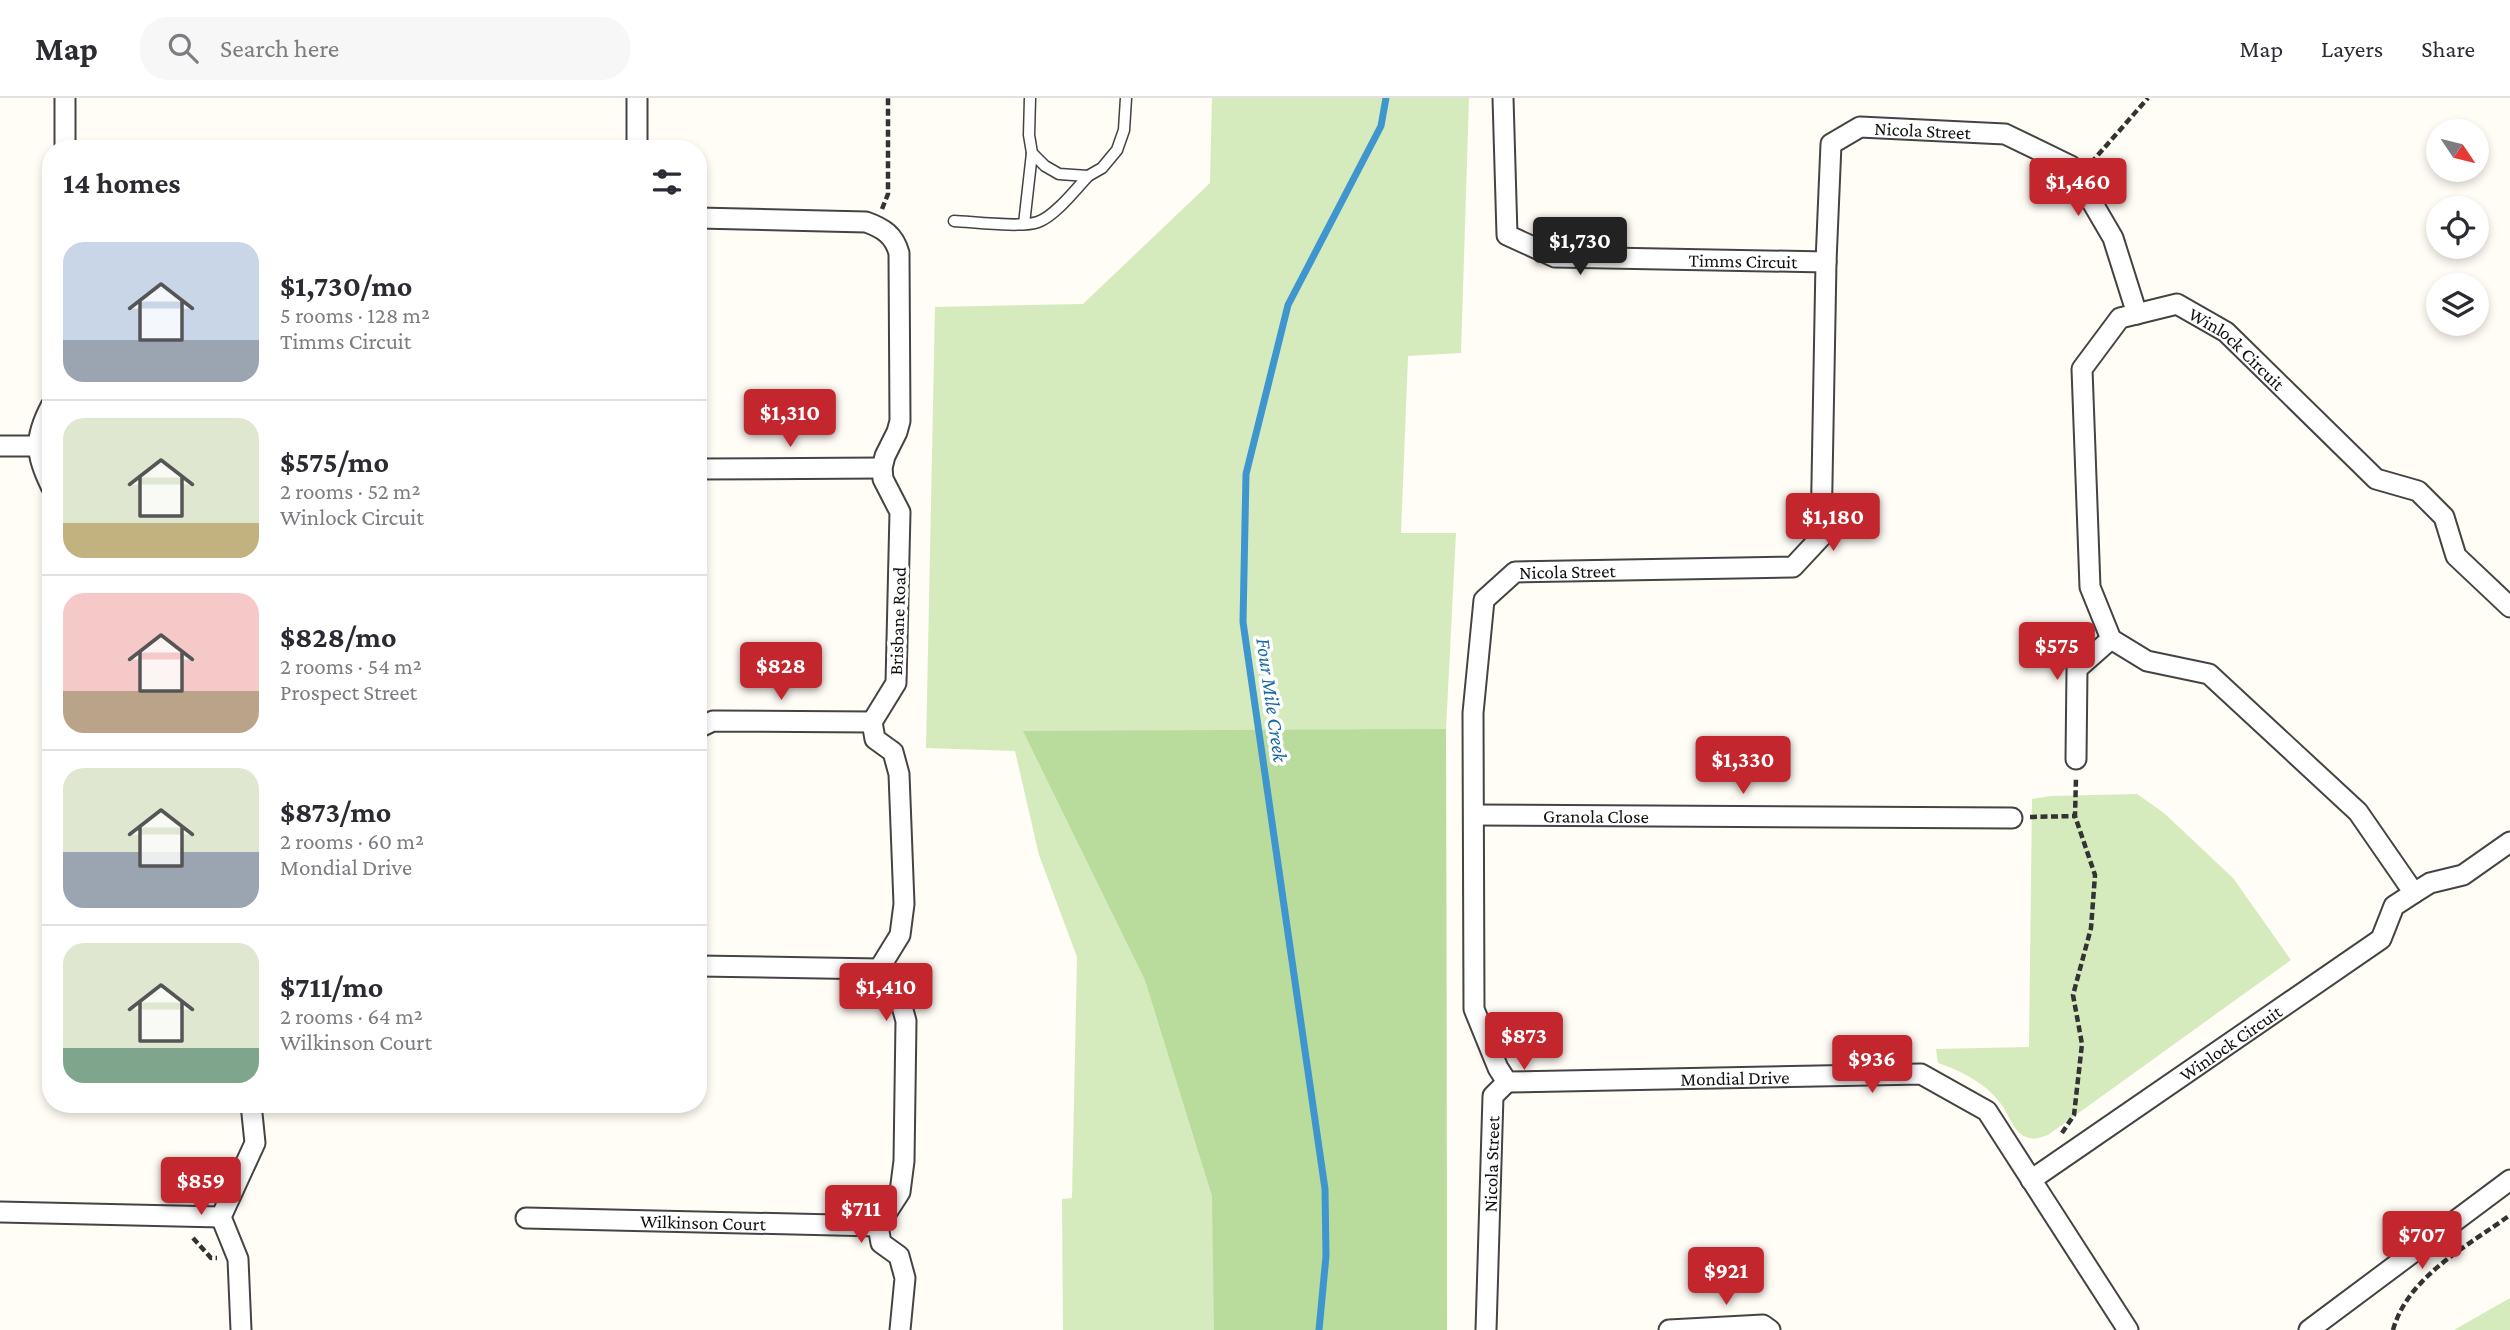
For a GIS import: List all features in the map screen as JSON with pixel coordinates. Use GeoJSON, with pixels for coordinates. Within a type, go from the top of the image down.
{"type":"FeatureCollection","features":[{"type":"Feature","properties":{"kind":"street"},"geometry":{"type":"LineString","coordinates":[[65,98],[65,140]]}},
{"type":"Feature","properties":{"kind":"street"},"geometry":{"type":"LineString","coordinates":[[637,98],[637,140]]}},
{"type":"Feature","properties":{"kind":"street","name":"Timms Circuit"},"geometry":{"type":"LineString","coordinates":[[1503,98],[1507,235],[1555,257],[1826,262]]}},
{"type":"Feature","properties":{"kind":"street","name":"Nicola Street"},"geometry":{"type":"LineString","coordinates":[[1486,1330],[1493,1096],[1507,1082],[1498,1068],[1474,1009],[1473,713],[1485,600],[1515,572],[1793,567],[1821,537],[1831,144],[1860,127],[2005,134],[2071,166],[2078,177]]}},
{"type":"Feature","properties":{"kind":"street"},"geometry":{"type":"LineString","coordinates":[[2078,177],[2113,239],[2137,314]]}},
{"type":"Feature","properties":{"kind":"street"},"geometry":{"type":"LineString","coordinates":[[707,218],[855,221],[878,226],[897,247],[900,262],[900,421],[882,468],[707,469]]}},
{"type":"Feature","properties":{"kind":"street","name":"Winlock Circuit"},"geometry":{"type":"LineString","coordinates":[[2111,639],[2090,587],[2082,369],[2120,318],[2177,304],[2226,332],[2375,479],[2418,491],[2444,517],[2456,556],[2510,607]]}},
{"type":"Feature","properties":{"kind":"street"},"geometry":{"type":"LineString","coordinates":[[42,422],[37,446],[42,466]]}},
{"type":"Feature","properties":{"kind":"street"},"geometry":{"type":"LineString","coordinates":[[0,446],[37,446]]}},
{"type":"Feature","properties":{"kind":"street","name":"Brisbane Road"},"geometry":{"type":"LineString","coordinates":[[872,722],[896,683],[900,512],[883,479],[882,468]]}},
{"type":"Feature","properties":{"kind":"street"},"geometry":{"type":"LineString","coordinates":[[2077,759],[2077,668],[2111,639],[2147,661],[2209,674],[2358,812],[2414,893]]}},
{"type":"Feature","properties":{"kind":"street"},"geometry":{"type":"LineString","coordinates":[[707,724],[713,721],[872,722],[875,739],[893,752],[899,774],[904,904],[900,935],[879,969],[882,986],[900,999],[906,1021],[904,1161],[900,1192],[878,1226],[881,1243],[899,1256],[905,1278],[900,1330]]}},
{"type":"Feature","properties":{"kind":"street","name":"Granola Close"},"geometry":{"type":"LineString","coordinates":[[1475,815],[2012,818]]}},
{"type":"Feature","properties":{"kind":"street","name":"Winlock Circuit"},"geometry":{"type":"LineString","coordinates":[[2031,1180],[2381,939],[2394,906],[2430,883],[2463,875],[2510,842]]}},
{"type":"Feature","properties":{"kind":"street"},"geometry":{"type":"LineString","coordinates":[[707,966],[879,969]]}},
{"type":"Feature","properties":{"kind":"street","name":"Mondial Drive"},"geometry":{"type":"LineString","coordinates":[[1507,1082],[1921,1074],[1987,1111],[2128,1330]]}},
{"type":"Feature","properties":{"kind":"street"},"geometry":{"type":"LineString","coordinates":[[241,1330],[238,1259],[221,1217],[255,1143],[252,1113]]}},
{"type":"Feature","properties":{"kind":"street"},"geometry":{"type":"LineString","coordinates":[[2309,1330],[2510,1180]]}},
{"type":"Feature","properties":{"kind":"street"},"geometry":{"type":"LineString","coordinates":[[0,1212],[221,1217]]}},
{"type":"Feature","properties":{"kind":"street","name":"Wilkinson Court"},"geometry":{"type":"LineString","coordinates":[[526,1217],[878,1226]]}},
{"type":"Feature","properties":{"kind":"street"},"geometry":{"type":"LineString","coordinates":[[1669,1330],[1763,1325],[1770,1330]]}},
{"type":"Feature","properties":{"kind":"lane"},"geometry":{"type":"LineString","coordinates":[[1024,224],[1032,153],[1028,135],[1030,98]]}},
{"type":"Feature","properties":{"kind":"lane"},"geometry":{"type":"LineString","coordinates":[[954,221],[1024,224],[1039,222],[1050,215],[1088,176],[1102,168],[1117,150],[1124,130],[1126,98]]}},
{"type":"Feature","properties":{"kind":"lane"},"geometry":{"type":"LineString","coordinates":[[1032,153],[1045,166],[1059,174],[1088,176]]}},
{"type":"Feature","properties":{"kind":"path"},"geometry":{"type":"LineString","coordinates":[[880,214],[888,194],[888,98]]}},
{"type":"Feature","properties":{"kind":"path"},"geometry":{"type":"LineString","coordinates":[[2078,177],[2148,98]]}},
{"type":"Feature","properties":{"kind":"path"},"geometry":{"type":"LineString","coordinates":[[2060,1137],[2074,1115],[2082,1044],[2073,995],[2091,928],[2095,875],[2074,816],[2077,759]]}},
{"type":"Feature","properties":{"kind":"path"},"geometry":{"type":"LineString","coordinates":[[2012,818],[2074,816]]}},
{"type":"Feature","properties":{"kind":"path"},"geometry":{"type":"LineString","coordinates":[[2393,1330],[2396,1317],[2424,1278],[2510,1215]]}},
{"type":"Feature","properties":{"kind":"green space"},"geometry":{"type":"Polygon","coordinates":[[[1212,98],[1469,98],[1461,353],[1408,356],[1401,533],[1456,533],[1446,729],[1447,1330],[1063,1330],[1062,1199],[1072,1198],[1077,957],[1039,855],[1015,751],[926,748],[935,307],[1083,304],[1210,183],[1212,98]]]}},
{"type":"Feature","properties":{"kind":"green space"},"geometry":{"type":"Polygon","coordinates":[[[1446,729],[1447,1330],[1214,1330],[1212,1196],[1145,980],[1023,731],[1446,729]]]}},
{"type":"Feature","properties":{"kind":"green space"},"geometry":{"type":"Polygon","coordinates":[[[2137,794],[2164,813],[2233,878],[2291,960],[2048,1135],[2029,1138],[2016,1129],[2001,1104],[1981,1084],[1938,1063],[1936,1049],[2029,1047],[2032,799],[2137,794]]]}},
{"type":"Feature","properties":{"kind":"green space"},"geometry":{"type":"Polygon","coordinates":[[[2510,1298],[2510,1330],[2454,1330],[2510,1298]]]}},
{"type":"Feature","properties":{"kind":"waterway","name":"Four Mile Creek"},"geometry":{"type":"LineString","coordinates":[[1319,1330],[1326,1256],[1325,1189],[1243,622],[1246,474],[1288,305],[1381,126],[1386,98]]}}]}
